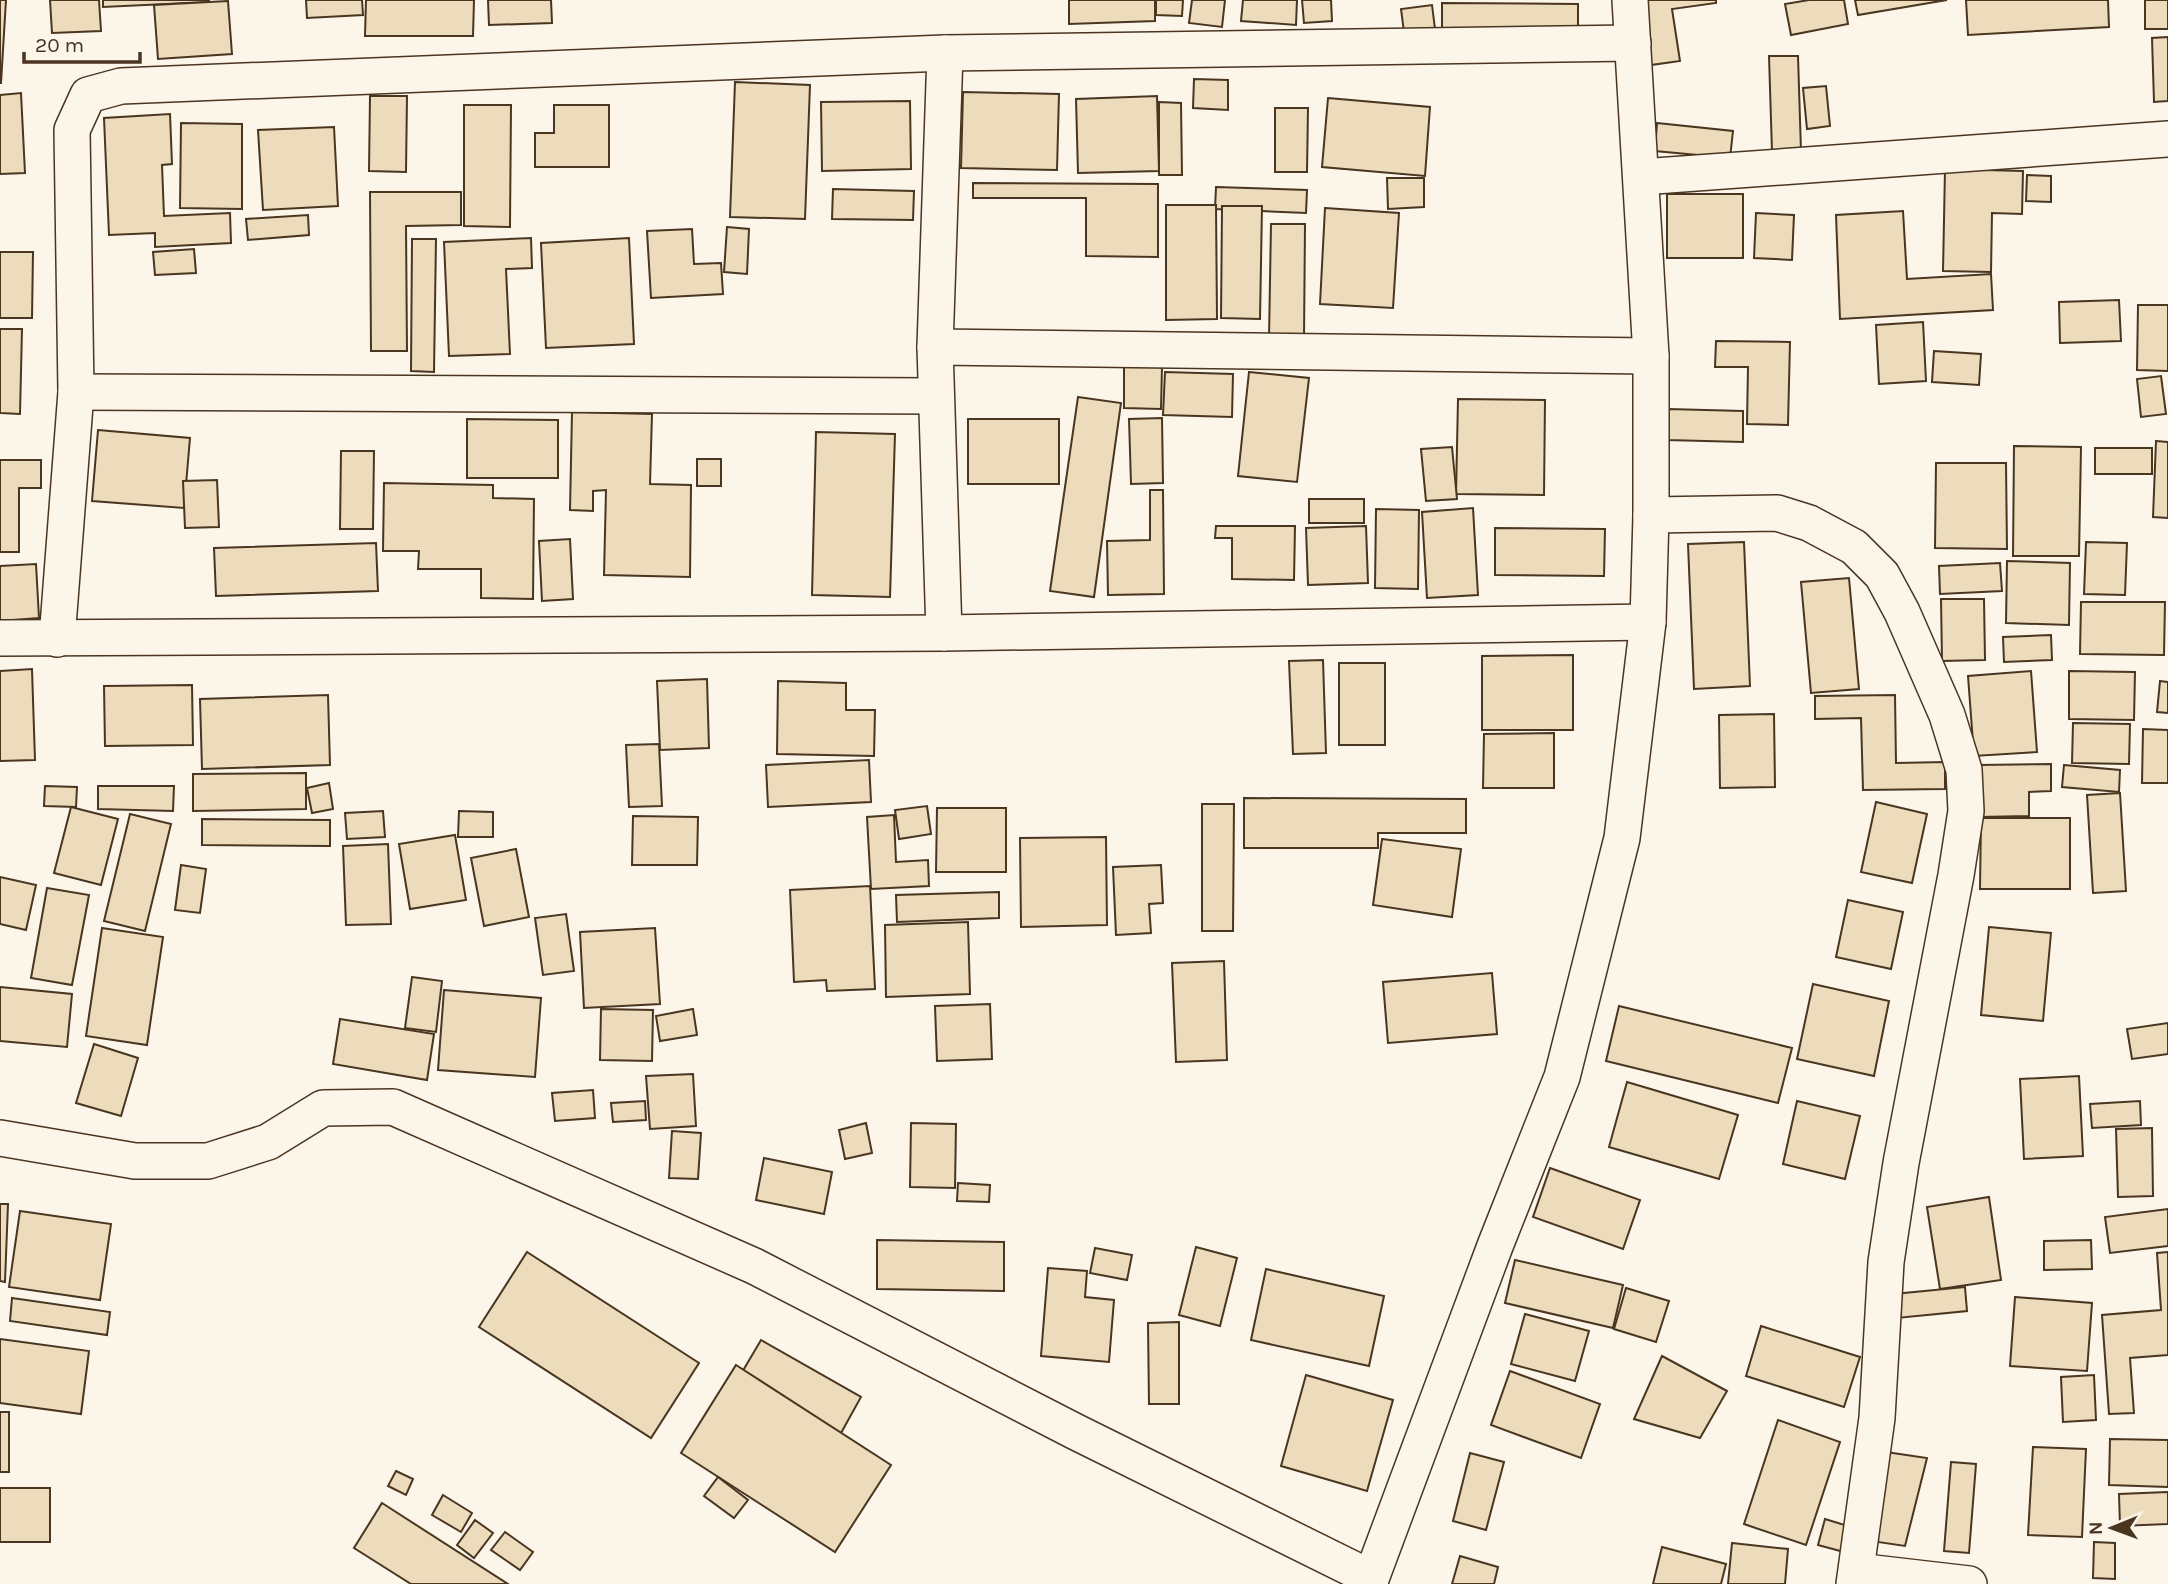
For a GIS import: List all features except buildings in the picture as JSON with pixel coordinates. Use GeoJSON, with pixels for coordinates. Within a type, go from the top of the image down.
{"type":"FeatureCollection","features":[{"type":"Feature","properties":{"kind":"street"},"geometry":{"type":"LineString","coordinates":[[0,1138],[135,1161],[208,1161],[268,1142],[323,1108],[393,1107],[754,1266],[1370,1581],[1490,1259],[1562,1077],[1622,838],[1648,622],[1651,515],[1651,356],[1630,0]]}},
{"type":"Feature","properties":{"kind":"street"},"geometry":{"type":"LineString","coordinates":[[57,639],[76,392],[72,130],[88,95],[121,86],[945,53],[1633,43]]}},
{"type":"Feature","properties":{"kind":"street"},"geometry":{"type":"LineString","coordinates":[[944,634],[935,347],[945,53]]}},
{"type":"Feature","properties":{"kind":"street"},"geometry":{"type":"LineString","coordinates":[[1641,177],[2168,139]]}},
{"type":"Feature","properties":{"kind":"street"},"geometry":{"type":"LineString","coordinates":[[935,347],[1651,356]]}},
{"type":"Feature","properties":{"kind":"street"},"geometry":{"type":"LineString","coordinates":[[76,392],[936,396]]}},
{"type":"Feature","properties":{"kind":"street"},"geometry":{"type":"LineString","coordinates":[[1651,515],[1777,513],[1809,523],[1854,547],[1882,575],[1902,612],[1947,715],[1964,770],[1966,811],[1956,875],[1901,1163],[1886,1262],[1877,1418],[1855,1577],[1969,1584]]}},
{"type":"Feature","properties":{"kind":"street"},"geometry":{"type":"LineString","coordinates":[[0,638],[944,634],[1648,622]]}}]}
